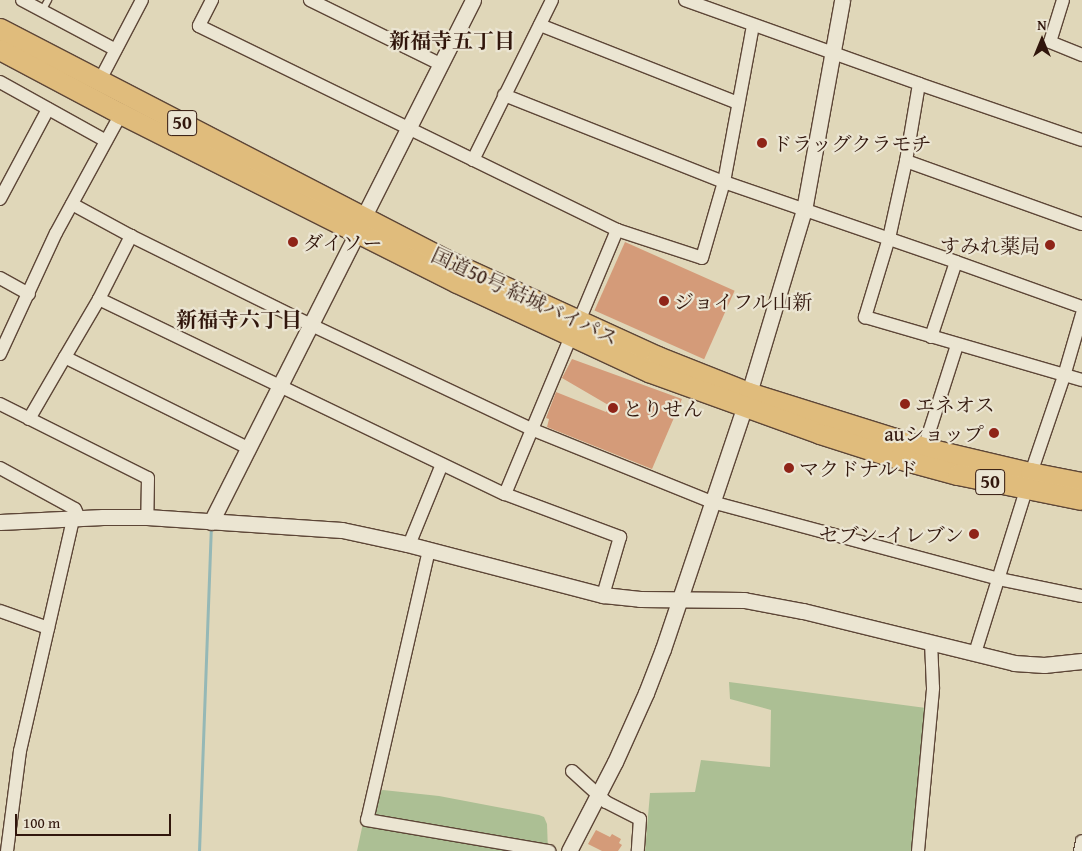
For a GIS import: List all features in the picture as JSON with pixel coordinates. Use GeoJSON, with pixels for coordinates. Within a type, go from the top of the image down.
{"type":"FeatureCollection","features":[{"type":"Feature","properties":{"kind":"highway","name":"国道50号 結城バイパス"},"geometry":{"type":"LineString","coordinates":[[0,29],[100,80],[360,225]]}},
{"type":"Feature","properties":{"kind":"highway","name":"国道50号 結城バイパス"},"geometry":{"type":"LineString","coordinates":[[0,50],[121,114],[360,225],[575,329],[658,357],[747,400],[899,459],[1029,482],[1082,483]]}},
{"type":"Feature","properties":{"kind":"highway","name":"国道50号 結城バイパス"},"geometry":{"type":"LineString","coordinates":[[747,400],[924,448],[1082,500]]}},
{"type":"Feature","properties":{"kind":"street"},"geometry":{"type":"LineString","coordinates":[[22,0],[45,5],[116,50]]}},
{"type":"Feature","properties":{"kind":"street"},"geometry":{"type":"LineString","coordinates":[[100,80],[142,0]]}},
{"type":"Feature","properties":{"kind":"street"},"geometry":{"type":"LineString","coordinates":[[212,0],[199,26],[617,230],[702,258],[724,182],[753,26]]}},
{"type":"Feature","properties":{"kind":"street"},"geometry":{"type":"LineString","coordinates":[[310,0],[442,64]]}},
{"type":"Feature","properties":{"kind":"street"},"geometry":{"type":"LineString","coordinates":[[211,522],[309,324],[442,64],[472,0]]}},
{"type":"Feature","properties":{"kind":"street"},"geometry":{"type":"LineString","coordinates":[[472,160],[552,0]]}},
{"type":"Feature","properties":{"kind":"street"},"geometry":{"type":"LineString","coordinates":[[685,0],[753,26],[833,52],[919,84],[1082,140]]}},
{"type":"Feature","properties":{"kind":"street"},"geometry":{"type":"LineString","coordinates":[[569,851],[646,693],[747,400],[804,210],[842,0]]}},
{"type":"Feature","properties":{"kind":"street"},"geometry":{"type":"LineString","coordinates":[[1063,0],[1050,42],[1082,55]]}},
{"type":"Feature","properties":{"kind":"street"},"geometry":{"type":"LineString","coordinates":[[540,24],[738,103]]}},
{"type":"Feature","properties":{"kind":"street"},"geometry":{"type":"LineString","coordinates":[[0,82],[106,141]]}},
{"type":"Feature","properties":{"kind":"street"},"geometry":{"type":"LineString","coordinates":[[919,84],[906,161],[889,238],[865,317],[956,345],[1082,380]]}},
{"type":"Feature","properties":{"kind":"street"},"geometry":{"type":"LineString","coordinates":[[504,95],[724,182],[889,238],[1082,308]]}},
{"type":"Feature","properties":{"kind":"street"},"geometry":{"type":"LineString","coordinates":[[0,199],[48,109]]}},
{"type":"Feature","properties":{"kind":"street"},"geometry":{"type":"LineString","coordinates":[[0,354],[56,233],[121,114]]}},
{"type":"Feature","properties":{"kind":"street"},"geometry":{"type":"LineString","coordinates":[[906,161],[1082,224]]}},
{"type":"Feature","properties":{"kind":"street"},"geometry":{"type":"LineString","coordinates":[[72,204],[131,236],[309,324],[531,429],[712,502],[999,579],[1082,596]]}},
{"type":"Feature","properties":{"kind":"street"},"geometry":{"type":"LineString","coordinates":[[505,494],[617,230]]}},
{"type":"Feature","properties":{"kind":"street"},"geometry":{"type":"LineString","coordinates":[[29,419],[99,298],[131,236]]}},
{"type":"Feature","properties":{"kind":"street"},"geometry":{"type":"LineString","coordinates":[[931,337],[956,262]]}},
{"type":"Feature","properties":{"kind":"street"},"geometry":{"type":"LineString","coordinates":[[0,278],[28,294]]}},
{"type":"Feature","properties":{"kind":"street"},"geometry":{"type":"LineString","coordinates":[[99,298],[505,494],[620,537],[603,595]]}},
{"type":"Feature","properties":{"kind":"street"},"geometry":{"type":"LineString","coordinates":[[975,653],[1082,314]]}},
{"type":"Feature","properties":{"kind":"street"},"geometry":{"type":"LineString","coordinates":[[924,448],[956,345]]}},
{"type":"Feature","properties":{"kind":"street"},"geometry":{"type":"LineString","coordinates":[[65,357],[248,448]]}},
{"type":"Feature","properties":{"kind":"street"},"geometry":{"type":"LineString","coordinates":[[0,404],[148,478],[147,518]]}},
{"type":"Feature","properties":{"kind":"street"},"geometry":{"type":"LineString","coordinates":[[409,545],[442,464]]}},
{"type":"Feature","properties":{"kind":"street"},"geometry":{"type":"LineString","coordinates":[[0,468],[75,509],[76,518],[48,628],[20,751],[7,851]]}},
{"type":"Feature","properties":{"kind":"street"},"geometry":{"type":"LineString","coordinates":[[0,522],[76,518],[147,518],[342,530],[409,545],[603,595],[640,600],[680,598],[744,600],[765,603],[1032,665],[1082,660]]}},
{"type":"Feature","properties":{"kind":"street"},"geometry":{"type":"LineString","coordinates":[[429,550],[366,820],[549,851]]}},
{"type":"Feature","properties":{"kind":"street"},"geometry":{"type":"LineString","coordinates":[[0,610],[48,628]]}},
{"type":"Feature","properties":{"kind":"street"},"geometry":{"type":"LineString","coordinates":[[918,851],[933,688],[931,643]]}},
{"type":"Feature","properties":{"kind":"street"},"geometry":{"type":"LineString","coordinates":[[572,771],[606,802],[640,819],[638,851]]}},
{"type":"Feature","properties":{"kind":"street"},"geometry":{"type":"LineString","coordinates":[[1080,851],[1082,841]]}},
{"type":"Feature","properties":{"kind":"green space"},"geometry":{"type":"Polygon","coordinates":[[[729,682],[926,708],[914,851],[645,851],[650,793],[695,792],[701,760],[770,767],[771,710],[730,699],[729,682]]]}},
{"type":"Feature","properties":{"kind":"green space"},"geometry":{"type":"Polygon","coordinates":[[[383,790],[439,796],[539,815],[544,817],[547,824],[548,851],[357,851],[366,809],[377,792],[383,790]]]}},
{"type":"Feature","properties":{"kind":"building","name":"ジョイフル山新"},"geometry":{"type":"Polygon","coordinates":[[[625,242],[735,291],[704,359],[594,311],[625,242]]]}},
{"type":"Feature","properties":{"kind":"building","name":"とりせん"},"geometry":{"type":"Polygon","coordinates":[[[572,359],[682,399],[652,469],[547,427],[549,419],[546,418],[556,392],[606,412],[610,406],[562,378],[572,359]]]}},
{"type":"Feature","properties":{"kind":"building"},"geometry":{"type":"Polygon","coordinates":[[[596,830],[610,837],[612,834],[621,839],[619,843],[622,845],[618,851],[602,851],[588,844],[596,830]]]}},
{"type":"Feature","properties":{"kind":"waterway"},"geometry":{"type":"LineString","coordinates":[[199,851],[211,527]]}},
{"type":"Feature","properties":{"kind":"place","name":"ドラッグクラモチ"},"geometry":{"type":"Point","coordinates":[762,143]}},
{"type":"Feature","properties":{"kind":"place","name":"ダイソー"},"geometry":{"type":"Point","coordinates":[293,242]}},
{"type":"Feature","properties":{"kind":"place","name":"すみれ薬局"},"geometry":{"type":"Point","coordinates":[1050,245]}},
{"type":"Feature","properties":{"kind":"place","name":"ジョイフル山新"},"geometry":{"type":"Point","coordinates":[664,301]}},
{"type":"Feature","properties":{"kind":"place","name":"エネオス"},"geometry":{"type":"Point","coordinates":[905,404]}},
{"type":"Feature","properties":{"kind":"place","name":"とりせん"},"geometry":{"type":"Point","coordinates":[613,408]}},
{"type":"Feature","properties":{"kind":"place","name":"auショップ"},"geometry":{"type":"Point","coordinates":[994,433]}},
{"type":"Feature","properties":{"kind":"place","name":"マクドナルド"},"geometry":{"type":"Point","coordinates":[789,468]}},
{"type":"Feature","properties":{"kind":"place","name":"セブン-イレブン"},"geometry":{"type":"Point","coordinates":[974,534]}},
{"type":"Feature","properties":{"kind":"district","name":"新福寺五丁目"},"geometry":{"type":"Point","coordinates":[452,41]}},
{"type":"Feature","properties":{"kind":"district","name":"新福寺六丁目"},"geometry":{"type":"Point","coordinates":[239,320]}}]}
